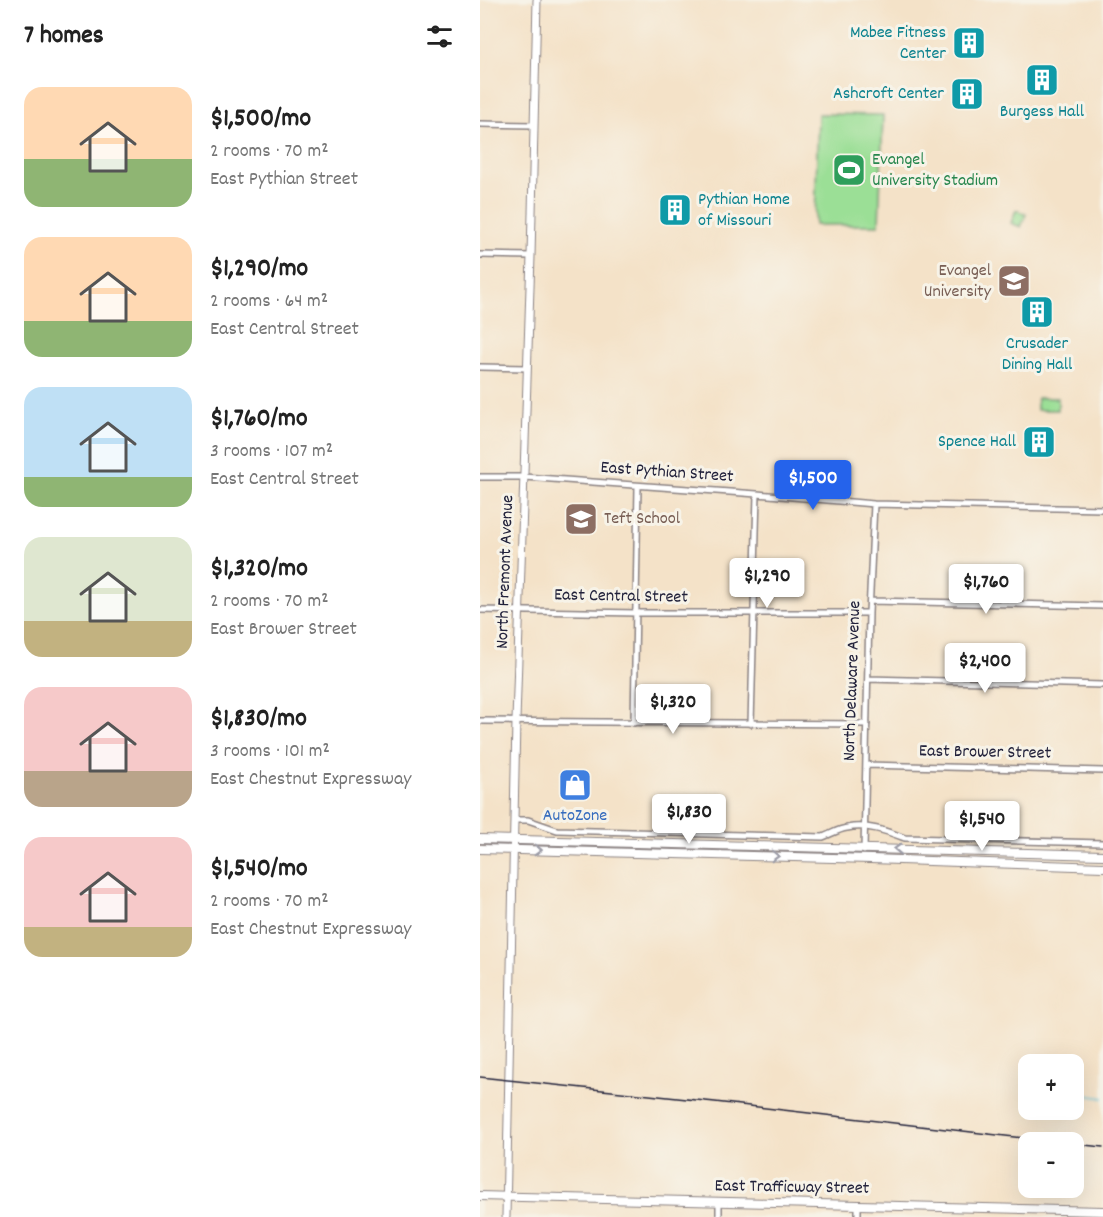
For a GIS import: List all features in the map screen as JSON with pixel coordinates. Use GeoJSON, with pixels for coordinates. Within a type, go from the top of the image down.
{"type":"FeatureCollection","features":[{"type":"Feature","properties":{"kind":"main road"},"geometry":{"type":"LineString","coordinates":[[480,839],[1103,855]]}},
{"type":"Feature","properties":{"kind":"main road"},"geometry":{"type":"LineString","coordinates":[[480,849],[864,859],[1082,866],[1103,869]]}},
{"type":"Feature","properties":{"kind":"main road","name":"East Trafficway Street"},"geometry":{"type":"LineString","coordinates":[[480,1196],[858,1204],[1064,1213],[1103,1211]]}},
{"type":"Feature","properties":{"kind":"street","name":"North Fremont Avenue"},"geometry":{"type":"LineString","coordinates":[[506,1217],[516,721],[537,0]]}},
{"type":"Feature","properties":{"kind":"street"},"geometry":{"type":"LineString","coordinates":[[480,124],[534,125]]}},
{"type":"Feature","properties":{"kind":"street"},"geometry":{"type":"LineString","coordinates":[[480,255],[531,256]]}},
{"type":"Feature","properties":{"kind":"street"},"geometry":{"type":"LineString","coordinates":[[480,367],[527,368]]}},
{"type":"Feature","properties":{"kind":"street","name":"East Pythian Street"},"geometry":{"type":"LineString","coordinates":[[480,477],[524,477],[874,504],[1103,509]]}},
{"type":"Feature","properties":{"kind":"street"},"geometry":{"type":"LineString","coordinates":[[634,723],[638,486]]}},
{"type":"Feature","properties":{"kind":"street"},"geometry":{"type":"LineString","coordinates":[[751,724],[757,494]]}},
{"type":"Feature","properties":{"kind":"street","name":"North Delaware Avenue"},"geometry":{"type":"LineString","coordinates":[[864,859],[869,613],[874,504]]}},
{"type":"Feature","properties":{"kind":"street"},"geometry":{"type":"LineString","coordinates":[[870,601],[1103,606]]}},
{"type":"Feature","properties":{"kind":"street","name":"East Central Street"},"geometry":{"type":"LineString","coordinates":[[480,610],[755,614],[869,613]]}},
{"type":"Feature","properties":{"kind":"street"},"geometry":{"type":"LineString","coordinates":[[868,679],[1103,685]]}},
{"type":"Feature","properties":{"kind":"street"},"geometry":{"type":"LineString","coordinates":[[480,721],[867,724]]}},
{"type":"Feature","properties":{"kind":"street","name":"East Brower Street"},"geometry":{"type":"LineString","coordinates":[[866,765],[1103,771]]}},
{"type":"Feature","properties":{"kind":"street"},"geometry":{"type":"LineString","coordinates":[[514,820],[528,820],[557,830],[824,837],[846,828],[864,827],[880,828],[905,838],[1103,843]]}},
{"type":"Feature","properties":{"kind":"street"},"geometry":{"type":"LineString","coordinates":[[719,1201],[719,1217]]}},
{"type":"Feature","properties":{"kind":"street"},"geometry":{"type":"LineString","coordinates":[[858,1204],[858,1217]]}},
{"type":"Feature","properties":{"kind":"green space","name":"Evangel University Stadium"},"geometry":{"type":"Polygon","coordinates":[[[818,114],[883,115],[879,225],[815,225],[818,114]]]}},
{"type":"Feature","properties":{"kind":"green space"},"geometry":{"type":"Polygon","coordinates":[[[1016,210],[1026,214],[1021,227],[1011,223],[1016,210]]]}},
{"type":"Feature","properties":{"kind":"green space"},"geometry":{"type":"Polygon","coordinates":[[[1037,398],[1058,398],[1058,410],[1037,410],[1037,398]]]}},
{"type":"Feature","properties":{"kind":"waterway"},"geometry":{"type":"LineString","coordinates":[[1084,1094],[1103,1098]]}},
{"type":"Feature","properties":{"kind":"railway"},"geometry":{"type":"LineString","coordinates":[[480,1077],[1018,1137]]}},
{"type":"Feature","properties":{"kind":"railway"},"geometry":{"type":"LineString","coordinates":[[1084,1145],[1103,1147]]}},
{"type":"Feature","properties":{"kind":"place","name":"Mabee Fitness Center"},"geometry":{"type":"Point","coordinates":[969,43]}},
{"type":"Feature","properties":{"kind":"place","name":"Burgess Hall"},"geometry":{"type":"Point","coordinates":[1042,80]}},
{"type":"Feature","properties":{"kind":"place","name":"Ashcroft Center"},"geometry":{"type":"Point","coordinates":[967,94]}},
{"type":"Feature","properties":{"kind":"place","name":"Evangel University Stadium"},"geometry":{"type":"Point","coordinates":[849,170]}},
{"type":"Feature","properties":{"kind":"place","name":"Pythian Home of Missouri"},"geometry":{"type":"Point","coordinates":[675,210]}},
{"type":"Feature","properties":{"kind":"place","name":"Evangel University"},"geometry":{"type":"Point","coordinates":[1014,281]}},
{"type":"Feature","properties":{"kind":"place","name":"Crusader Dining Hall"},"geometry":{"type":"Point","coordinates":[1037,312]}},
{"type":"Feature","properties":{"kind":"place","name":"Spence Hall"},"geometry":{"type":"Point","coordinates":[1039,442]}},
{"type":"Feature","properties":{"kind":"place","name":"Teft School"},"geometry":{"type":"Point","coordinates":[581,519]}},
{"type":"Feature","properties":{"kind":"place","name":"AutoZone"},"geometry":{"type":"Point","coordinates":[575,785]}}]}
